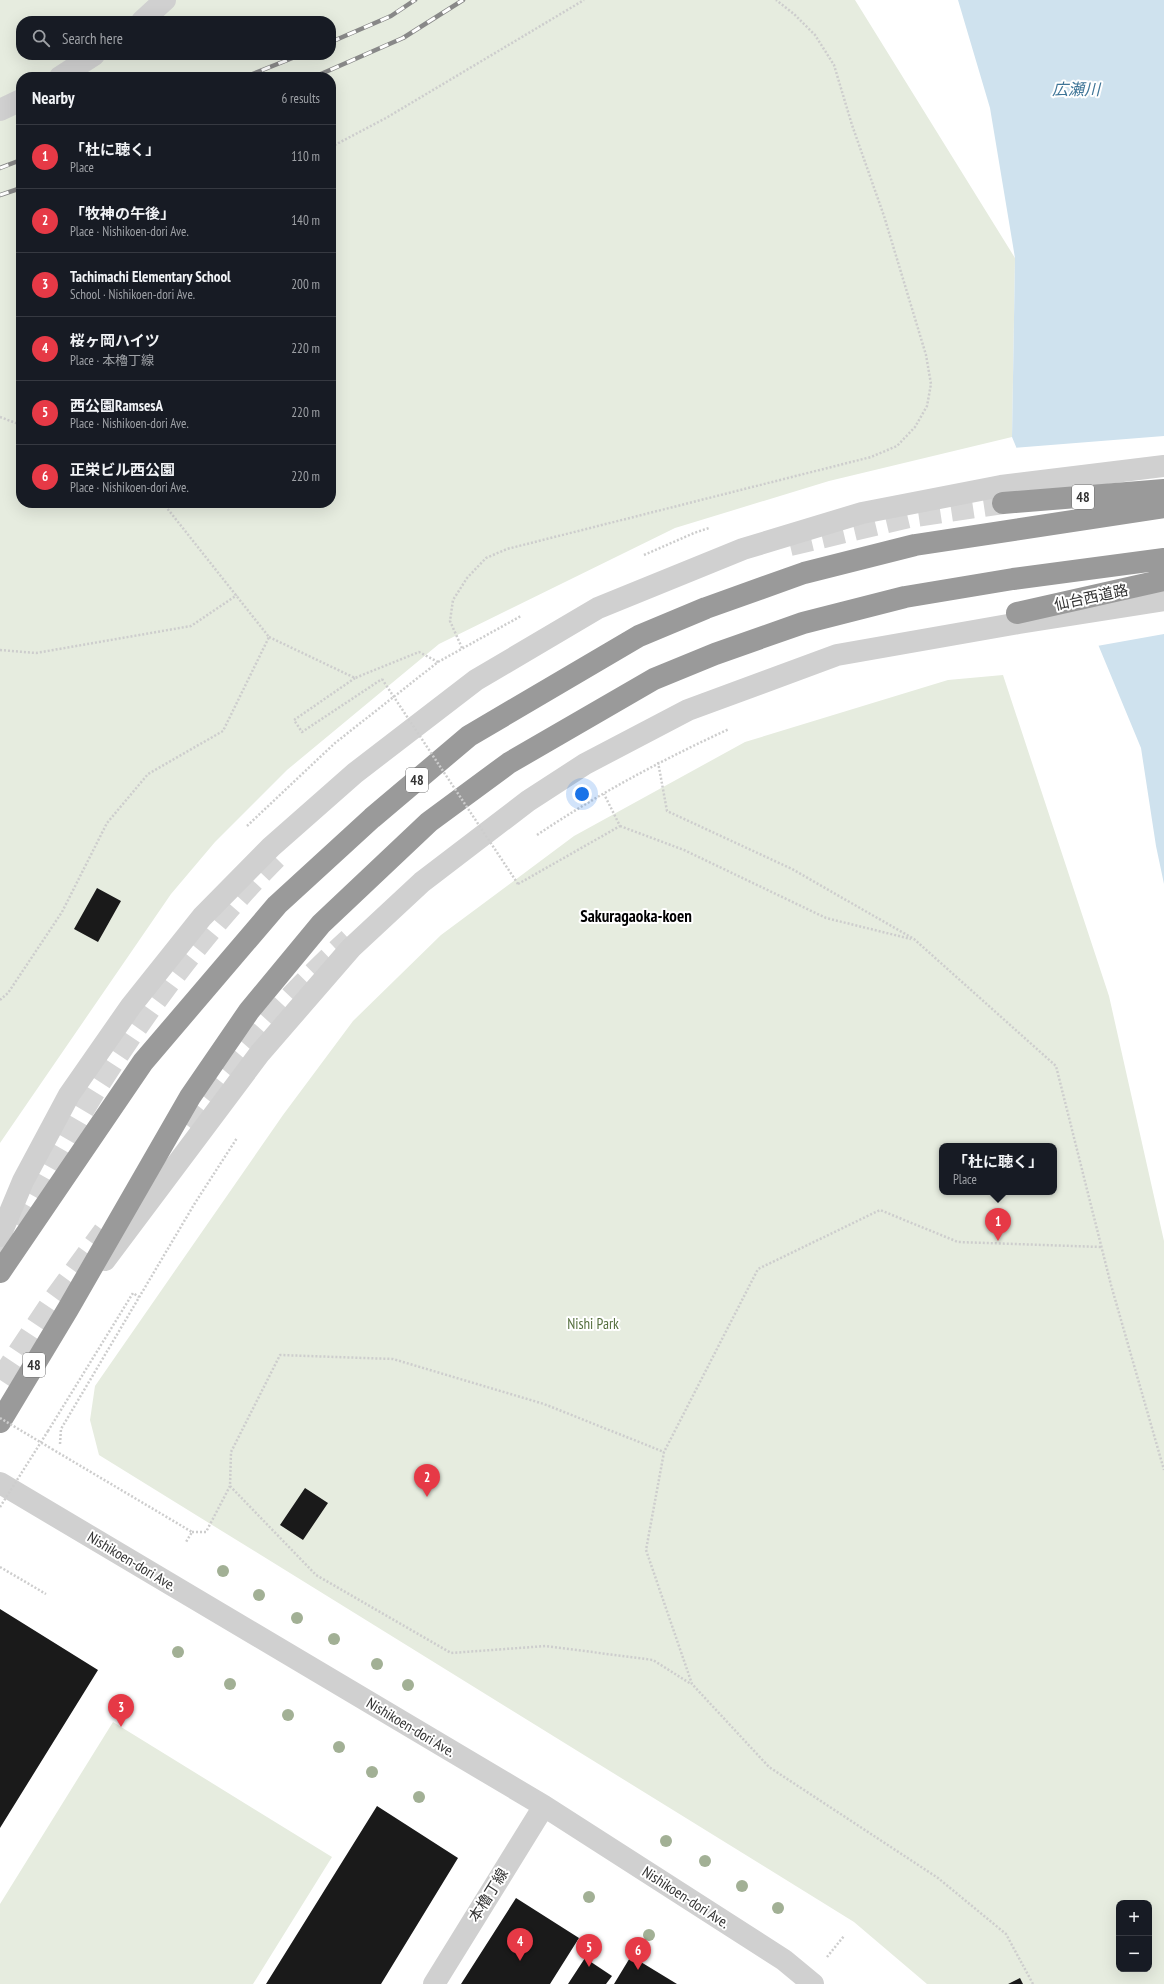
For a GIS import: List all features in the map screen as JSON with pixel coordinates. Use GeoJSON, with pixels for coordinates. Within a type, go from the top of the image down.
{"type":"FeatureCollection","features":[{"type":"Feature","properties":{"kind":"highway","name":"48"},"geometry":{"type":"LineString","coordinates":[[1002,495],[1164,490]]}},
{"type":"Feature","properties":{"kind":"highway","name":"48"},"geometry":{"type":"LineString","coordinates":[[0,1272],[143,1062],[278,905],[372,818],[469,736],[639,636],[706,608],[804,573],[915,545],[1164,507]]}},
{"type":"Feature","properties":{"kind":"highway","name":"48"},"geometry":{"type":"LineString","coordinates":[[0,1422],[190,1097],[249,1011],[321,924],[428,822],[509,762],[660,676],[715,654],[803,623],[905,598],[1013,579],[1164,559]]}},
{"type":"Feature","properties":{"kind":"highway","name":"仙台西道路"},"geometry":{"type":"LineString","coordinates":[[1018,618],[1164,580]]}},
{"type":"Feature","properties":{"kind":"street"},"geometry":{"type":"LineString","coordinates":[[147,16],[165,0]]}},
{"type":"Feature","properties":{"kind":"street"},"geometry":{"type":"LineString","coordinates":[[68,72],[86,60]]}},
{"type":"Feature","properties":{"kind":"street"},"geometry":{"type":"LineString","coordinates":[[0,110],[16,102]]}},
{"type":"Feature","properties":{"kind":"street"},"geometry":{"type":"LineString","coordinates":[[0,1236],[23,1181],[69,1095],[131,1006],[202,917],[271,847],[355,773],[480,678],[598,608],[743,549],[862,513],[1002,495],[1164,466]]}},
{"type":"Feature","properties":{"kind":"street"},"geometry":{"type":"LineString","coordinates":[[68,1308],[260,1053],[351,948],[422,882],[528,801],[585,764],[688,710],[829,658],[1018,618],[1164,600]]}},
{"type":"Feature","properties":{"kind":"street","name":"Nishikoen-dori Ave."},"geometry":{"type":"LineString","coordinates":[[0,1482],[544,1806],[784,1960],[813,1984]]}},
{"type":"Feature","properties":{"kind":"street","name":"本櫓丁線"},"geometry":{"type":"LineString","coordinates":[[434,1984],[544,1806]]}},
{"type":"Feature","properties":{"kind":"path"},"geometry":{"type":"LineString","coordinates":[[336,144],[386,118],[584,0]]}},
{"type":"Feature","properties":{"kind":"path"},"geometry":{"type":"LineString","coordinates":[[480,678],[457,640],[450,621],[453,600],[467,578],[486,558],[507,549],[871,457],[897,446],[915,428],[927,406],[931,384],[926,355],[884,216],[852,125],[834,65],[815,35],[794,14],[776,0]]}},
{"type":"Feature","properties":{"kind":"path"},"geometry":{"type":"LineString","coordinates":[[0,417],[16,423]]}},
{"type":"Feature","properties":{"kind":"path"},"geometry":{"type":"LineString","coordinates":[[167,508],[237,594],[269,637],[355,678]]}},
{"type":"Feature","properties":{"kind":"path"},"geometry":{"type":"LineString","coordinates":[[0,650],[36,653],[191,626],[237,594]]}},
{"type":"Feature","properties":{"kind":"path"},"geometry":{"type":"LineString","coordinates":[[0,1000],[8,993],[62,912],[107,823],[148,774],[223,731],[269,637]]}},
{"type":"Feature","properties":{"kind":"path"},"geometry":{"type":"LineString","coordinates":[[438,662],[420,652],[355,678],[294,720],[302,732],[382,679],[518,884],[620,826]]}},
{"type":"Feature","properties":{"kind":"path"},"geometry":{"type":"LineString","coordinates":[[532,838],[570,813],[658,762],[735,726]]}},
{"type":"Feature","properties":{"kind":"path"},"geometry":{"type":"LineString","coordinates":[[658,762],[667,811],[792,869],[914,939],[1056,1066],[1101,1247],[1164,1470]]}},
{"type":"Feature","properties":{"kind":"path"},"geometry":{"type":"LineString","coordinates":[[604,794],[620,826],[684,850],[826,918],[914,939]]}},
{"type":"Feature","properties":{"kind":"path"},"geometry":{"type":"LineString","coordinates":[[500,860],[506,855]]}},
{"type":"Feature","properties":{"kind":"path"},"geometry":{"type":"LineString","coordinates":[[60,1444],[61,1429],[139,1297],[241,1132]]}},
{"type":"Feature","properties":{"kind":"path"},"geometry":{"type":"LineString","coordinates":[[692,1684],[646,1550],[664,1452],[758,1269],[880,1210],[958,1242],[1101,1247]]}},
{"type":"Feature","properties":{"kind":"path"},"geometry":{"type":"LineString","coordinates":[[0,1507],[42,1443],[133,1293],[139,1297]]}},
{"type":"Feature","properties":{"kind":"path"},"geometry":{"type":"LineString","coordinates":[[0,1418],[192,1532],[206,1532],[230,1486],[231,1452],[280,1355],[393,1359],[544,1404],[664,1452]]}},
{"type":"Feature","properties":{"kind":"path"},"geometry":{"type":"LineString","coordinates":[[230,1486],[316,1575],[450,1653],[546,1646],[653,1660],[692,1684],[769,1767],[938,1878],[1006,1934],[1033,1984]]}},
{"type":"Feature","properties":{"kind":"path"},"geometry":{"type":"LineString","coordinates":[[186,1542],[192,1532]]}},
{"type":"Feature","properties":{"kind":"path"},"geometry":{"type":"LineString","coordinates":[[0,1567],[46,1594]]}},
{"type":"Feature","properties":{"kind":"green space"},"geometry":{"type":"Polygon","coordinates":[[[0,0],[855,0],[1015,258],[1012,437],[829,481],[675,528],[439,644],[287,770],[215,842],[171,894],[0,1143],[0,0]]]}},
{"type":"Feature","properties":{"kind":"green space","name":"Nishi Park"},"geometry":{"type":"Polygon","coordinates":[[[1003,675],[1109,996],[1164,1241],[1164,1984],[927,1984],[854,1922],[99,1455],[90,1420],[95,1386],[283,1115],[353,1021],[441,935],[574,836],[745,742],[948,680],[1003,675]]]}},
{"type":"Feature","properties":{"kind":"green space"},"geometry":{"type":"Polygon","coordinates":[[[113,1722],[332,1857],[253,1984],[0,1984],[0,1904],[113,1722]]]}},
{"type":"Feature","properties":{"kind":"water","name":"広瀬川"},"geometry":{"type":"Polygon","coordinates":[[[958,0],[1164,0],[1164,884],[1156,846],[1141,748],[1012,437],[1015,258],[990,108],[958,0]]]}},
{"type":"Feature","properties":{"kind":"pier"},"geometry":{"type":"Polygon","coordinates":[[[1164,436],[1164,634],[1097,646],[1014,448],[1164,436]]]}},
{"type":"Feature","properties":{"kind":"building"},"geometry":{"type":"Polygon","coordinates":[[[97,888],[121,901],[98,942],[74,929],[97,888]]]}},
{"type":"Feature","properties":{"kind":"building"},"geometry":{"type":"Polygon","coordinates":[[[305,1488],[328,1503],[303,1540],[280,1525],[305,1488]]]}},
{"type":"Feature","properties":{"kind":"building"},"geometry":{"type":"Polygon","coordinates":[[[0,1609],[98,1670],[0,1828],[0,1609]]]}},
{"type":"Feature","properties":{"kind":"building"},"geometry":{"type":"Polygon","coordinates":[[[377,1806],[458,1858],[381,1984],[266,1984],[377,1806]]]}},
{"type":"Feature","properties":{"kind":"building"},"geometry":{"type":"Polygon","coordinates":[[[516,1898],[579,1938],[550,1984],[461,1984],[516,1898]]]}},
{"type":"Feature","properties":{"kind":"building"},"geometry":{"type":"Polygon","coordinates":[[[631,1956],[677,1984],[614,1984],[631,1956]]]}},
{"type":"Feature","properties":{"kind":"building"},"geometry":{"type":"Polygon","coordinates":[[[585,1958],[612,1976],[606,1984],[568,1984],[585,1958]]]}},
{"type":"Feature","properties":{"kind":"building"},"geometry":{"type":"Polygon","coordinates":[[[1020,1978],[1023,1984],[1008,1984],[1020,1978]]]}},
{"type":"Feature","properties":{"kind":"tunnel"},"geometry":{"type":"LineString","coordinates":[[790,545],[909,517],[1003,503]]}},
{"type":"Feature","properties":{"kind":"tunnel"},"geometry":{"type":"LineString","coordinates":[[2,1254],[93,1094],[155,1001],[226,912],[276,858]]}},
{"type":"Feature","properties":{"kind":"tunnel"},"geometry":{"type":"LineString","coordinates":[[183,1122],[262,1027],[304,982],[349,939]]}},
{"type":"Feature","properties":{"kind":"tunnel"},"geometry":{"type":"LineString","coordinates":[[0,1380],[52,1302],[104,1231]]}},
{"type":"Feature","properties":{"kind":"railway"},"geometry":{"type":"LineString","coordinates":[[336,40],[391,16],[415,0]]}},
{"type":"Feature","properties":{"kind":"railway"},"geometry":{"type":"LineString","coordinates":[[325,72],[403,38],[463,0]]}},
{"type":"Feature","properties":{"kind":"railway"},"geometry":{"type":"LineString","coordinates":[[258,72],[288,60]]}},
{"type":"Feature","properties":{"kind":"railway"},"geometry":{"type":"LineString","coordinates":[[0,168],[16,162]]}},
{"type":"Feature","properties":{"kind":"railway"},"geometry":{"type":"LineString","coordinates":[[0,195],[16,190]]}},
{"type":"Feature","properties":{"kind":"place","name":"「杜に聴く」"},"geometry":{"type":"Point","coordinates":[998,1241]}},
{"type":"Feature","properties":{"kind":"place","name":"「牧神の午後」"},"geometry":{"type":"Point","coordinates":[427,1497]}},
{"type":"Feature","properties":{"kind":"place","name":"Tachimachi Elementary School"},"geometry":{"type":"Point","coordinates":[121,1727]}},
{"type":"Feature","properties":{"kind":"place","name":"桜ヶ岡ハイツ"},"geometry":{"type":"Point","coordinates":[520,1961]}},
{"type":"Feature","properties":{"kind":"place","name":"西公園RamsesA"},"geometry":{"type":"Point","coordinates":[589,1967]}},
{"type":"Feature","properties":{"kind":"place","name":"正栄ビル西公園"},"geometry":{"type":"Point","coordinates":[638,1970]}},
{"type":"Feature","properties":{"kind":"district","name":"Sakuragaoka-koen"},"geometry":{"type":"Point","coordinates":[636,916]}}]}
